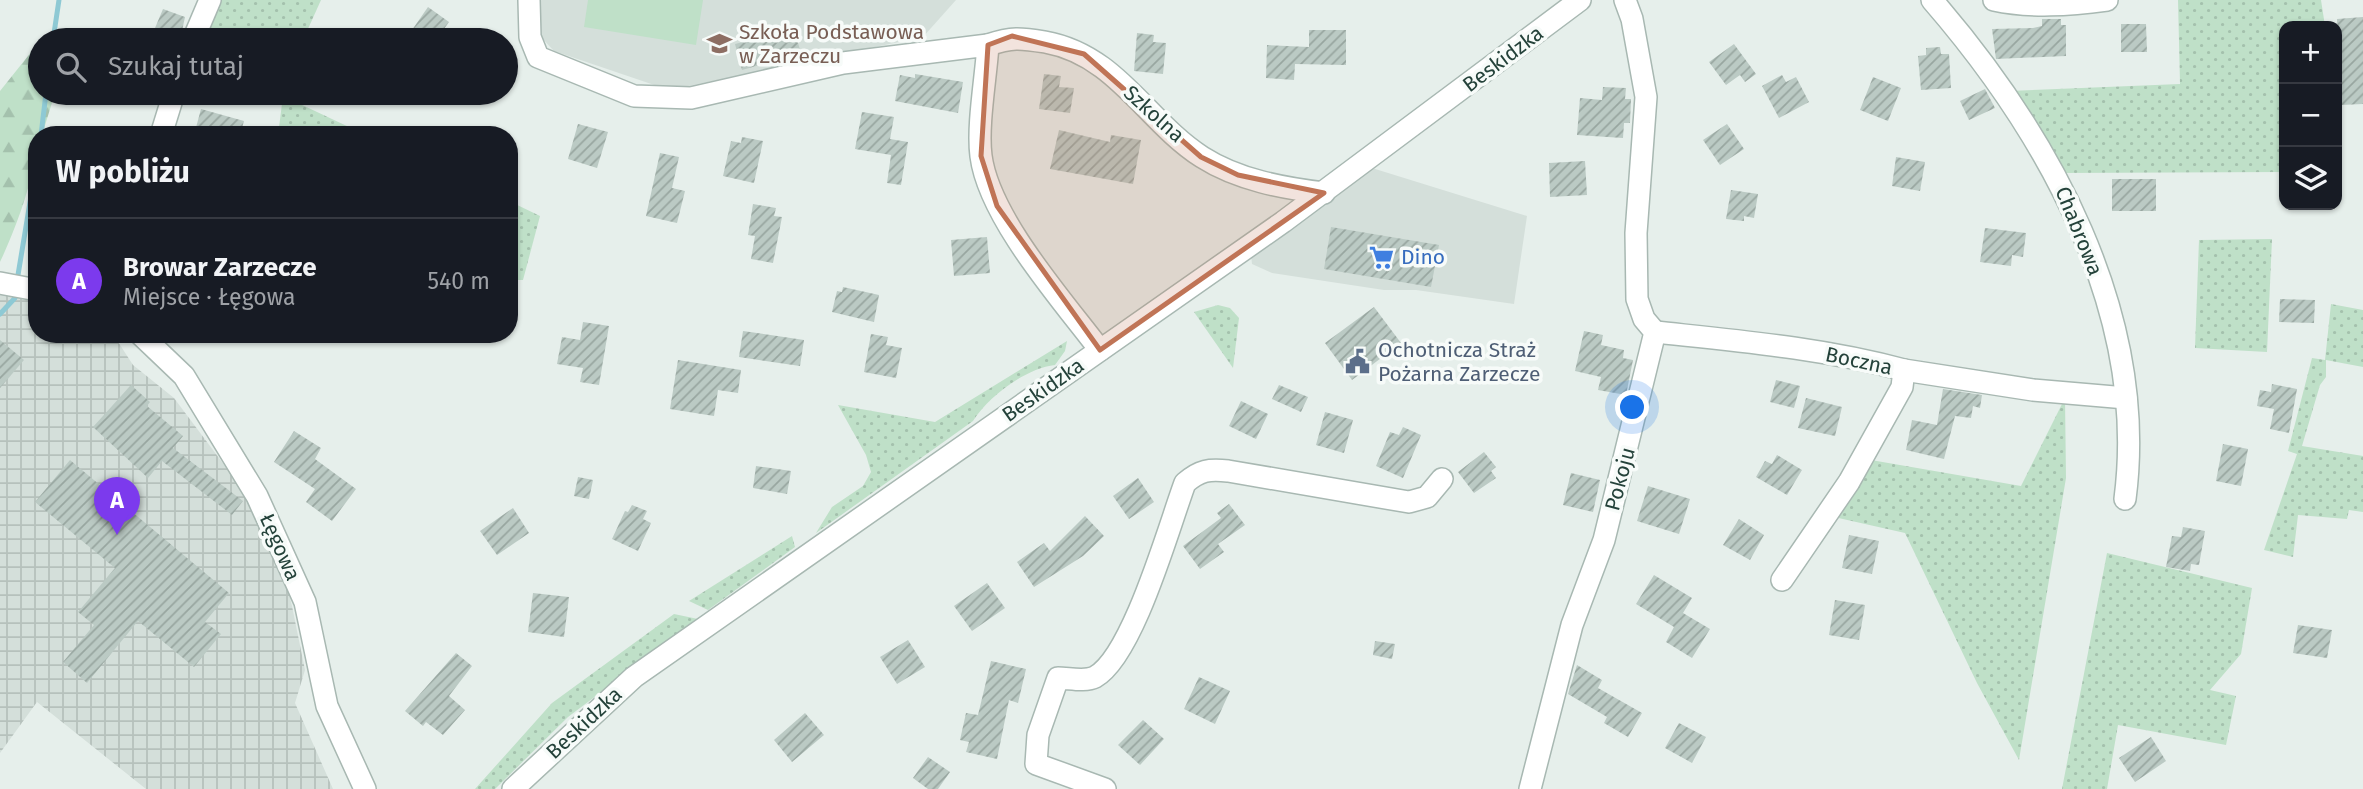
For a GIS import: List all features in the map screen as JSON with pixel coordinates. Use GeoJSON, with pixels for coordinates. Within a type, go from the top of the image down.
{"type":"FeatureCollection","features":[{"type":"Feature","properties":{"kind":"street"},"geometry":{"type":"LineString","coordinates":[[198,28],[210,0]]}},
{"type":"Feature","properties":{"kind":"street","name":"Szkolna"},"geometry":{"type":"LineString","coordinates":[[529,0],[530,37],[538,57],[634,96],[691,99],[843,63],[988,45],[1012,36],[1064,46],[1084,54],[1107,71],[1201,157],[1238,175],[1324,193]]}},
{"type":"Feature","properties":{"kind":"street","name":"Beskidzka"},"geometry":{"type":"LineString","coordinates":[[513,789],[634,677],[1324,193],[1580,0]]}},
{"type":"Feature","properties":{"kind":"street"},"geometry":{"type":"LineString","coordinates":[[1625,0],[1632,19],[1646,97],[1636,233],[1637,299],[1644,319],[1656,332]]}},
{"type":"Feature","properties":{"kind":"street","name":"Chabrowa"},"geometry":{"type":"LineString","coordinates":[[1932,0],[1960,32],[2034,135],[2058,178],[2101,285],[2126,398],[2125,499]]}},
{"type":"Feature","properties":{"kind":"street"},"geometry":{"type":"LineString","coordinates":[[1994,0],[2012,4],[2069,5],[2107,0]]}},
{"type":"Feature","properties":{"kind":"street"},"geometry":{"type":"LineString","coordinates":[[988,45],[981,156],[997,206],[1100,350]]}},
{"type":"Feature","properties":{"kind":"street"},"geometry":{"type":"LineString","coordinates":[[164,126],[170,105]]}},
{"type":"Feature","properties":{"kind":"street"},"geometry":{"type":"LineString","coordinates":[[0,283],[28,288]]}},
{"type":"Feature","properties":{"kind":"street","name":"Boczna"},"geometry":{"type":"LineString","coordinates":[[1656,332],[1773,345],[1868,360],[1904,370],[1902,387],[1849,482],[1782,580]]}},
{"type":"Feature","properties":{"kind":"street","name":"Pokoju"},"geometry":{"type":"LineString","coordinates":[[1530,789],[1572,625],[1604,540],[1656,332]]}},
{"type":"Feature","properties":{"kind":"street","name":"Łęgowa"},"geometry":{"type":"LineString","coordinates":[[149,343],[184,376],[257,496],[305,602],[327,706],[365,789]]}},
{"type":"Feature","properties":{"kind":"street"},"geometry":{"type":"LineString","coordinates":[[1904,370],[2033,390],[2126,398]]}},
{"type":"Feature","properties":{"kind":"street"},"geometry":{"type":"LineString","coordinates":[[1105,789],[1035,764],[1038,734],[1058,678],[1087,679],[1097,676],[1115,658],[1126,641],[1185,483],[1195,474],[1207,469],[1409,502],[1427,497],[1442,479]]}},
{"type":"Feature","properties":{"kind":"highlighted area"},"geometry":{"type":"Polygon","coordinates":[[[1012,36],[1084,54],[1201,157],[1238,175],[1324,193],[1100,350],[997,206],[981,156],[988,45],[1012,36]]]}},
{"type":"Feature","properties":{"kind":"shaded area","name":"Szkoła Podstawowa w Zarzeczu"},"geometry":{"type":"Polygon","coordinates":[[[537,0],[956,0],[923,37],[669,90],[554,51],[540,36],[537,0]]]}},
{"type":"Feature","properties":{"kind":"shaded area"},"geometry":{"type":"Polygon","coordinates":[[[1372,168],[1527,216],[1514,304],[1416,290],[1384,290],[1272,273],[1252,264],[1251,255],[1372,168]]]}},
{"type":"Feature","properties":{"kind":"shaded area"},"geometry":{"type":"Polygon","coordinates":[[[0,288],[28,293],[28,343],[119,343],[133,365],[174,398],[252,502],[280,558],[292,606],[305,670],[295,703],[333,789],[146,789],[37,702],[0,753],[0,288]]]}},
{"type":"Feature","properties":{"kind":"green space"},"geometry":{"type":"Polygon","coordinates":[[[215,0],[321,0],[308,28],[203,28],[215,0]]]}},
{"type":"Feature","properties":{"kind":"green space"},"geometry":{"type":"Polygon","coordinates":[[[588,0],[703,0],[696,45],[584,27],[588,0]]]}},
{"type":"Feature","properties":{"kind":"green space"},"geometry":{"type":"Polygon","coordinates":[[[2178,0],[2321,0],[2324,21],[2279,21],[2279,172],[2063,173],[2008,91],[2180,84],[2178,0]]]}},
{"type":"Feature","properties":{"kind":"green space"},"geometry":{"type":"Polygon","coordinates":[[[28,56],[28,105],[51,105],[45,126],[28,126],[28,189],[0,262],[0,91],[28,56]]]}},
{"type":"Feature","properties":{"kind":"green space"},"geometry":{"type":"Polygon","coordinates":[[[282,105],[302,105],[347,126],[279,126],[282,105]]]}},
{"type":"Feature","properties":{"kind":"green space"},"geometry":{"type":"Polygon","coordinates":[[[518,205],[540,216],[523,280],[518,280],[518,205]]]}},
{"type":"Feature","properties":{"kind":"green space"},"geometry":{"type":"Polygon","coordinates":[[[2272,239],[2267,352],[2195,348],[2199,240],[2272,239]]]}},
{"type":"Feature","properties":{"kind":"green space"},"geometry":{"type":"Polygon","coordinates":[[[2331,304],[2363,310],[2363,367],[2326,360],[2326,377],[2320,385],[2302,446],[2363,456],[2363,512],[2349,510],[2347,519],[2298,515],[2293,557],[2264,550],[2297,454],[2288,451],[2312,358],[2325,360],[2331,304]]]}},
{"type":"Feature","properties":{"kind":"green space"},"geometry":{"type":"Polygon","coordinates":[[[1218,305],[1230,308],[1239,318],[1233,368],[1194,312],[1218,305]]]}},
{"type":"Feature","properties":{"kind":"green space"},"geometry":{"type":"Polygon","coordinates":[[[1067,341],[1065,351],[1055,365],[1032,372],[1009,385],[988,403],[973,421],[816,533],[832,507],[863,486],[871,472],[866,455],[838,405],[935,422],[1067,341]]]}},
{"type":"Feature","properties":{"kind":"green space"},"geometry":{"type":"Polygon","coordinates":[[[2065,398],[2066,478],[2019,760],[1977,683],[1905,533],[1834,517],[1871,460],[2021,486],[2065,398]]]}},
{"type":"Feature","properties":{"kind":"green space"},"geometry":{"type":"Polygon","coordinates":[[[792,536],[795,547],[708,610],[689,601],[792,536]]]}},
{"type":"Feature","properties":{"kind":"green space"},"geometry":{"type":"Polygon","coordinates":[[[2107,553],[2252,588],[2241,654],[2210,690],[2236,696],[2226,745],[2118,725],[2107,789],[2062,789],[2107,553]]]}},
{"type":"Feature","properties":{"kind":"green space"},"geometry":{"type":"Polygon","coordinates":[[[674,614],[698,619],[568,717],[495,789],[475,789],[552,703],[674,614]]]}},
{"type":"Feature","properties":{"kind":"building"},"geometry":{"type":"Polygon","coordinates":[[[428,7],[449,22],[445,28],[413,28],[428,7]]]}},
{"type":"Feature","properties":{"kind":"building"},"geometry":{"type":"Polygon","coordinates":[[[163,9],[185,17],[183,28],[155,28],[163,9]]]}},
{"type":"Feature","properties":{"kind":"building"},"geometry":{"type":"Polygon","coordinates":[[[2363,17],[2363,104],[2342,105],[2342,21],[2337,19],[2363,17]]]}},
{"type":"Feature","properties":{"kind":"building"},"geometry":{"type":"Polygon","coordinates":[[[2042,19],[2061,19],[2061,25],[2066,25],[2066,56],[1996,59],[1992,29],[2033,28],[2042,26],[2042,19]]]}},
{"type":"Feature","properties":{"kind":"building"},"geometry":{"type":"Polygon","coordinates":[[[2121,24],[2146,24],[2147,52],[2121,52],[2121,24]]]}},
{"type":"Feature","properties":{"kind":"building"},"geometry":{"type":"Polygon","coordinates":[[[777,26],[779,31],[793,26],[801,53],[742,70],[735,44],[751,40],[749,34],[777,26]]]}},
{"type":"Feature","properties":{"kind":"building"},"geometry":{"type":"Polygon","coordinates":[[[1309,30],[1346,30],[1346,65],[1295,64],[1294,80],[1266,78],[1267,45],[1309,47],[1309,30]]]}},
{"type":"Feature","properties":{"kind":"building"},"geometry":{"type":"Polygon","coordinates":[[[1137,33],[1154,35],[1153,42],[1166,43],[1163,74],[1134,71],[1137,33]]]}},
{"type":"Feature","properties":{"kind":"building"},"geometry":{"type":"Polygon","coordinates":[[[1734,44],[1756,74],[1745,82],[1740,75],[1726,85],[1709,62],[1734,44]]]}},
{"type":"Feature","properties":{"kind":"building"},"geometry":{"type":"Polygon","coordinates":[[[1940,47],[1941,54],[1949,54],[1951,88],[1921,90],[1918,56],[1926,55],[1926,48],[1940,47]]]}},
{"type":"Feature","properties":{"kind":"building"},"geometry":{"type":"Polygon","coordinates":[[[915,74],[963,82],[958,113],[895,101],[900,75],[915,78],[915,74]]]}},
{"type":"Feature","properties":{"kind":"building"},"geometry":{"type":"Polygon","coordinates":[[[1044,74],[1061,76],[1059,87],[1074,88],[1070,113],[1039,109],[1044,74]]]}},
{"type":"Feature","properties":{"kind":"building"},"geometry":{"type":"Polygon","coordinates":[[[1782,75],[1786,82],[1796,77],[1809,102],[1779,118],[1762,86],[1782,75]]]}},
{"type":"Feature","properties":{"kind":"building"},"geometry":{"type":"Polygon","coordinates":[[[1873,77],[1901,88],[1888,121],[1860,110],[1873,77]]]}},
{"type":"Feature","properties":{"kind":"building"},"geometry":{"type":"Polygon","coordinates":[[[1603,87],[1626,88],[1625,99],[1631,99],[1630,123],[1624,123],[1623,138],[1577,135],[1580,98],[1602,100],[1603,87]]]}},
{"type":"Feature","properties":{"kind":"building"},"geometry":{"type":"Polygon","coordinates":[[[1985,89],[1995,108],[1969,120],[1960,101],[1985,89]]]}},
{"type":"Feature","properties":{"kind":"building"},"geometry":{"type":"Polygon","coordinates":[[[201,109],[244,121],[243,126],[196,126],[201,109]]]}},
{"type":"Feature","properties":{"kind":"building"},"geometry":{"type":"Polygon","coordinates":[[[862,112],[894,117],[890,139],[908,142],[901,185],[887,183],[891,155],[855,149],[862,112]]]}},
{"type":"Feature","properties":{"kind":"building"},"geometry":{"type":"Polygon","coordinates":[[[578,124],[608,132],[597,168],[568,159],[578,124]]]}},
{"type":"Feature","properties":{"kind":"building"},"geometry":{"type":"Polygon","coordinates":[[[1727,124],[1744,149],[1720,165],[1703,140],[1727,124]]]}},
{"type":"Feature","properties":{"kind":"building"},"geometry":{"type":"Polygon","coordinates":[[[1059,130],[1110,142],[1111,135],[1141,140],[1133,184],[1050,169],[1059,130]]]}},
{"type":"Feature","properties":{"kind":"building"},"geometry":{"type":"Polygon","coordinates":[[[742,137],[763,141],[754,183],[723,176],[731,141],[741,143],[742,137]]]}},
{"type":"Feature","properties":{"kind":"building"},"geometry":{"type":"Polygon","coordinates":[[[660,153],[679,157],[672,188],[685,191],[677,223],[646,216],[660,153]]]}},
{"type":"Feature","properties":{"kind":"building"},"geometry":{"type":"Polygon","coordinates":[[[1896,157],[1925,162],[1920,191],[1892,186],[1896,157]]]}},
{"type":"Feature","properties":{"kind":"building"},"geometry":{"type":"Polygon","coordinates":[[[1585,161],[1587,195],[1550,197],[1549,163],[1585,161]]]}},
{"type":"Feature","properties":{"kind":"building"},"geometry":{"type":"Polygon","coordinates":[[[2112,179],[2156,179],[2156,211],[2112,211],[2112,179]]]}},
{"type":"Feature","properties":{"kind":"building"},"geometry":{"type":"Polygon","coordinates":[[[1731,190],[1758,194],[1754,218],[1744,216],[1744,221],[1726,219],[1731,190]]]}},
{"type":"Feature","properties":{"kind":"building"},"geometry":{"type":"Polygon","coordinates":[[[753,204],[776,208],[774,216],[782,217],[773,263],[751,259],[755,236],[748,235],[753,204]]]}},
{"type":"Feature","properties":{"kind":"building","name":"Dino"},"geometry":{"type":"Polygon","coordinates":[[[1331,227],[1439,245],[1431,287],[1324,269],[1331,227]]]}},
{"type":"Feature","properties":{"kind":"building"},"geometry":{"type":"Polygon","coordinates":[[[1985,228],[2026,233],[2023,257],[2012,255],[2011,266],[1980,262],[1985,228]]]}},
{"type":"Feature","properties":{"kind":"building"},"geometry":{"type":"Polygon","coordinates":[[[987,237],[990,273],[954,276],[951,240],[987,237]]]}},
{"type":"Feature","properties":{"kind":"building"},"geometry":{"type":"Polygon","coordinates":[[[843,287],[879,295],[874,322],[832,312],[837,291],[842,292],[843,287]]]}},
{"type":"Feature","properties":{"kind":"building"},"geometry":{"type":"Polygon","coordinates":[[[2280,299],[2315,300],[2314,323],[2279,322],[2280,299]]]}},
{"type":"Feature","properties":{"kind":"building","name":"Ochotnicza Straż Pożarna Zarzecze"},"geometry":{"type":"Polygon","coordinates":[[[1374,307],[1401,343],[1352,380],[1325,343],[1374,307]]]}},
{"type":"Feature","properties":{"kind":"building"},"geometry":{"type":"Polygon","coordinates":[[[583,322],[609,326],[599,385],[580,382],[583,368],[557,364],[562,337],[580,340],[583,322]]]}},
{"type":"Feature","properties":{"kind":"building"},"geometry":{"type":"Polygon","coordinates":[[[743,331],[804,340],[800,366],[739,357],[743,331]]]}},
{"type":"Feature","properties":{"kind":"building"},"geometry":{"type":"Polygon","coordinates":[[[1584,331],[1603,335],[1601,345],[1624,350],[1623,358],[1633,360],[1626,395],[1598,390],[1601,377],[1575,371],[1584,331]]]}},
{"type":"Feature","properties":{"kind":"building"},"geometry":{"type":"Polygon","coordinates":[[[871,334],[888,337],[886,345],[902,348],[896,378],[864,372],[871,334]]]}},
{"type":"Feature","properties":{"kind":"building"},"geometry":{"type":"Polygon","coordinates":[[[0,340],[24,360],[0,388],[0,340]]]}},
{"type":"Feature","properties":{"kind":"building"},"geometry":{"type":"Polygon","coordinates":[[[678,360],[741,370],[738,393],[718,390],[714,416],[670,409],[678,360]]]}},
{"type":"Feature","properties":{"kind":"building"},"geometry":{"type":"Polygon","coordinates":[[[1776,380],[1800,386],[1794,408],[1770,402],[1776,380]]]}},
{"type":"Feature","properties":{"kind":"building"},"geometry":{"type":"Polygon","coordinates":[[[2272,384],[2297,389],[2289,433],[2270,429],[2274,409],[2257,406],[2260,390],[2271,392],[2272,384]]]}},
{"type":"Feature","properties":{"kind":"building"},"geometry":{"type":"Polygon","coordinates":[[[131,385],[150,402],[147,406],[183,436],[173,448],[243,501],[232,515],[162,461],[148,478],[93,427],[131,385]]]}},
{"type":"Feature","properties":{"kind":"building"},"geometry":{"type":"Polygon","coordinates":[[[1279,385],[1308,397],[1301,412],[1272,399],[1279,385]]]}},
{"type":"Feature","properties":{"kind":"building"},"geometry":{"type":"Polygon","coordinates":[[[1943,389],[1982,395],[1980,408],[1973,406],[1971,418],[1955,416],[1944,459],[1906,450],[1912,420],[1937,425],[1943,389]]]}},
{"type":"Feature","properties":{"kind":"building"},"geometry":{"type":"Polygon","coordinates":[[[1806,398],[1842,407],[1835,436],[1798,428],[1806,398]]]}},
{"type":"Feature","properties":{"kind":"building"},"geometry":{"type":"Polygon","coordinates":[[[1241,401],[1268,414],[1256,439],[1229,426],[1241,401]]]}},
{"type":"Feature","properties":{"kind":"building"},"geometry":{"type":"Polygon","coordinates":[[[1325,412],[1353,420],[1344,453],[1316,445],[1325,412]]]}},
{"type":"Feature","properties":{"kind":"building"},"geometry":{"type":"Polygon","coordinates":[[[1403,427],[1421,435],[1403,478],[1376,466],[1390,432],[1399,435],[1403,427]]]}},
{"type":"Feature","properties":{"kind":"building"},"geometry":{"type":"Polygon","coordinates":[[[294,431],[321,448],[315,459],[356,489],[332,521],[306,502],[315,489],[274,462],[294,431]]]}},
{"type":"Feature","properties":{"kind":"building"},"geometry":{"type":"Polygon","coordinates":[[[2223,444],[2248,449],[2241,486],[2216,481],[2223,444]]]}},
{"type":"Feature","properties":{"kind":"building"},"geometry":{"type":"Polygon","coordinates":[[[1484,452],[1496,467],[1491,471],[1496,478],[1474,493],[1458,472],[1484,452]]]}},
{"type":"Feature","properties":{"kind":"building"},"geometry":{"type":"Polygon","coordinates":[[[1777,455],[1802,470],[1787,495],[1756,477],[1765,461],[1772,464],[1777,455]]]}},
{"type":"Feature","properties":{"kind":"building"},"geometry":{"type":"Polygon","coordinates":[[[70,460],[229,593],[205,622],[221,634],[194,667],[138,621],[87,683],[63,662],[94,625],[78,612],[115,568],[35,502],[70,460]]]}},
{"type":"Feature","properties":{"kind":"building"},"geometry":{"type":"Polygon","coordinates":[[[756,466],[791,471],[787,494],[753,488],[756,466]]]}},
{"type":"Feature","properties":{"kind":"building"},"geometry":{"type":"Polygon","coordinates":[[[1571,473],[1600,480],[1593,512],[1563,505],[1571,473]]]}},
{"type":"Feature","properties":{"kind":"building"},"geometry":{"type":"Polygon","coordinates":[[[578,477],[593,480],[589,499],[574,496],[578,477]]]}},
{"type":"Feature","properties":{"kind":"building"},"geometry":{"type":"Polygon","coordinates":[[[1138,478],[1154,502],[1129,519],[1113,496],[1138,478]]]}},
{"type":"Feature","properties":{"kind":"building"},"geometry":{"type":"Polygon","coordinates":[[[1648,486],[1690,499],[1679,534],[1637,521],[1648,486]]]}},
{"type":"Feature","properties":{"kind":"building"},"geometry":{"type":"Polygon","coordinates":[[[1229,504],[1245,525],[1218,544],[1224,552],[1200,569],[1183,546],[1221,518],[1217,513],[1229,504]]]}},
{"type":"Feature","properties":{"kind":"building"},"geometry":{"type":"Polygon","coordinates":[[[632,505],[647,511],[643,519],[651,523],[638,551],[612,539],[625,511],[628,512],[632,505]]]}},
{"type":"Feature","properties":{"kind":"building"},"geometry":{"type":"Polygon","coordinates":[[[513,508],[529,533],[497,555],[480,531],[513,508]]]}},
{"type":"Feature","properties":{"kind":"building"},"geometry":{"type":"Polygon","coordinates":[[[1085,516],[1104,536],[1083,556],[1034,587],[1017,562],[1044,543],[1050,551],[1085,516]]]}},
{"type":"Feature","properties":{"kind":"building"},"geometry":{"type":"Polygon","coordinates":[[[1739,519],[1764,535],[1750,560],[1723,545],[1739,519]]]}},
{"type":"Feature","properties":{"kind":"building"},"geometry":{"type":"Polygon","coordinates":[[[2183,527],[2205,531],[2199,565],[2191,564],[2190,571],[2166,567],[2172,536],[2181,537],[2183,527]]]}},
{"type":"Feature","properties":{"kind":"building"},"geometry":{"type":"Polygon","coordinates":[[[1849,535],[1879,541],[1872,574],[1842,568],[1849,535]]]}},
{"type":"Feature","properties":{"kind":"building"},"geometry":{"type":"Polygon","coordinates":[[[1654,575],[1692,598],[1683,613],[1710,629],[1692,658],[1666,642],[1674,627],[1636,604],[1654,575]]]}},
{"type":"Feature","properties":{"kind":"building"},"geometry":{"type":"Polygon","coordinates":[[[987,583],[1005,608],[972,631],[954,606],[987,583]]]}},
{"type":"Feature","properties":{"kind":"building"},"geometry":{"type":"Polygon","coordinates":[[[533,593],[569,597],[564,637],[528,632],[533,593]]]}},
{"type":"Feature","properties":{"kind":"building"},"geometry":{"type":"Polygon","coordinates":[[[1835,600],[1865,605],[1859,640],[1829,635],[1835,600]]]}},
{"type":"Feature","properties":{"kind":"building"},"geometry":{"type":"Polygon","coordinates":[[[2298,625],[2332,630],[2327,658],[2293,653],[2298,625]]]}},
{"type":"Feature","properties":{"kind":"building"},"geometry":{"type":"Polygon","coordinates":[[[908,640],[925,667],[897,684],[880,657],[908,640]]]}},
{"type":"Feature","properties":{"kind":"building"},"geometry":{"type":"Polygon","coordinates":[[[1375,641],[1395,644],[1392,659],[1373,655],[1375,641]]]}},
{"type":"Feature","properties":{"kind":"building"},"geometry":{"type":"Polygon","coordinates":[[[456,653],[472,666],[449,696],[465,710],[443,735],[426,722],[423,726],[405,711],[456,653]]]}},
{"type":"Feature","properties":{"kind":"building"},"geometry":{"type":"Polygon","coordinates":[[[991,661],[1026,669],[1018,703],[1009,700],[997,759],[966,752],[969,742],[960,740],[966,713],[978,715],[991,661]]]}},
{"type":"Feature","properties":{"kind":"building"},"geometry":{"type":"Polygon","coordinates":[[[1577,665],[1602,680],[1598,688],[1642,713],[1628,737],[1604,723],[1607,717],[1568,694],[1577,665]]]}},
{"type":"Feature","properties":{"kind":"building"},"geometry":{"type":"Polygon","coordinates":[[[1199,677],[1230,691],[1215,724],[1184,709],[1199,677]]]}},
{"type":"Feature","properties":{"kind":"building"},"geometry":{"type":"Polygon","coordinates":[[[805,713],[824,735],[792,762],[774,740],[805,713]]]}},
{"type":"Feature","properties":{"kind":"building"},"geometry":{"type":"Polygon","coordinates":[[[1143,720],[1164,739],[1140,765],[1118,745],[1143,720]]]}},
{"type":"Feature","properties":{"kind":"building"},"geometry":{"type":"Polygon","coordinates":[[[1679,723],[1706,737],[1692,763],[1665,748],[1679,723]]]}},
{"type":"Feature","properties":{"kind":"building"},"geometry":{"type":"Polygon","coordinates":[[[2151,737],[2166,761],[2135,782],[2119,758],[2151,737]]]}},
{"type":"Feature","properties":{"kind":"building"},"geometry":{"type":"Polygon","coordinates":[[[928,757],[950,772],[938,789],[928,789],[913,778],[928,757]]]}},
{"type":"Feature","properties":{"kind":"waterway"},"geometry":{"type":"LineString","coordinates":[[55,28],[59,0]]}},
{"type":"Feature","properties":{"kind":"waterway"},"geometry":{"type":"LineString","coordinates":[[42,126],[45,105]]}},
{"type":"Feature","properties":{"kind":"waterway"},"geometry":{"type":"LineString","coordinates":[[17,281],[28,214]]}},
{"type":"Feature","properties":{"kind":"waterway"},"geometry":{"type":"LineString","coordinates":[[0,314],[15,298],[16,291]]}},
{"type":"Feature","properties":{"kind":"place","name":"Szkoła Podstawowa w Zarzeczu"},"geometry":{"type":"Point","coordinates":[719,44]}},
{"type":"Feature","properties":{"kind":"place","name":"Dino"},"geometry":{"type":"Point","coordinates":[1381,257]}},
{"type":"Feature","properties":{"kind":"place","name":"Ochotnicza Straż Pożarna Zarzecze"},"geometry":{"type":"Point","coordinates":[1358,362]}},
{"type":"Feature","properties":{"kind":"place","name":"Browar Zarzecze"},"geometry":{"type":"Point","coordinates":[117,535]}}]}
